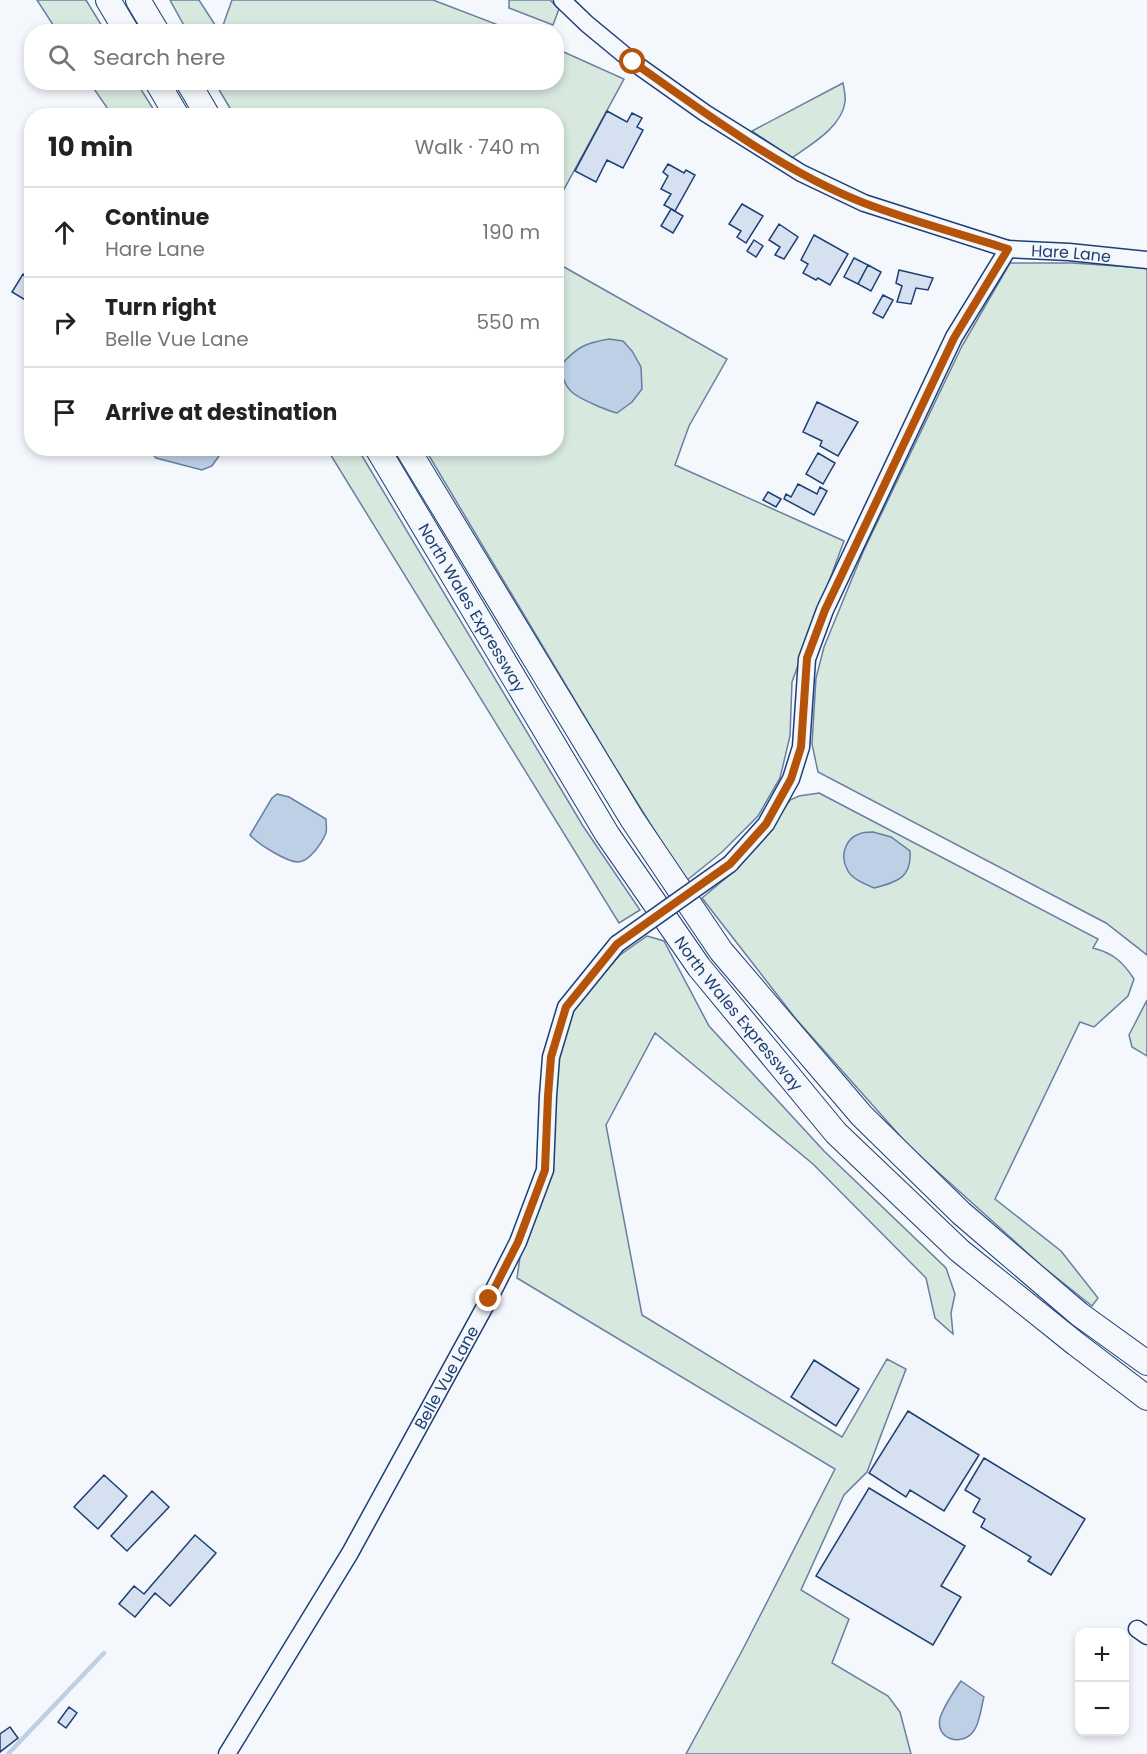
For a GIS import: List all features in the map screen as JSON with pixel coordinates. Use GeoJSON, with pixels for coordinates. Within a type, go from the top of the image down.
{"type":"FeatureCollection","features":[{"type":"Feature","properties":{"kind":"highway"},"geometry":{"type":"LineString","coordinates":[[108,0],[122,24]]}},
{"type":"Feature","properties":{"kind":"highway"},"geometry":{"type":"LineString","coordinates":[[138,0],[153,24]]}},
{"type":"Feature","properties":{"kind":"highway"},"geometry":{"type":"LineString","coordinates":[[144,0],[154,24]]}},
{"type":"Feature","properties":{"kind":"highway"},"geometry":{"type":"LineString","coordinates":[[162,90],[172,108]]}},
{"type":"Feature","properties":{"kind":"highway"},"geometry":{"type":"LineString","coordinates":[[193,90],[203,108]]}},
{"type":"Feature","properties":{"kind":"highway","name":"North Wales Expressway"},"geometry":{"type":"LineString","coordinates":[[382,456],[607,834],[699,967],[836,1133],[960,1251],[1147,1398]]}},
{"type":"Feature","properties":{"kind":"highway","name":"North Wales Expressway"},"geometry":{"type":"LineString","coordinates":[[412,456],[632,819],[721,951],[862,1116],[961,1213],[1079,1314],[1147,1363]]}},
{"type":"Feature","properties":{"kind":"street","name":"Hare Lane"},"geometry":{"type":"LineString","coordinates":[[562,0],[633,62],[705,113],[801,172],[864,203],[1008,249],[1069,252],[1147,260]]}},
{"type":"Feature","properties":{"kind":"street","name":"Belle Vue Lane"},"geometry":{"type":"LineString","coordinates":[[227,1754],[350,1553],[518,1242],[545,1170],[551,1057],[566,1007],[617,944],[730,864],[766,824],[791,779],[801,747],[807,658],[825,610],[954,338],[1008,249]]}},
{"type":"Feature","properties":{"kind":"shaded area"},"geometry":{"type":"Polygon","coordinates":[[[37,0],[86,0],[101,24],[52,24],[37,0]]]}},
{"type":"Feature","properties":{"kind":"shaded area"},"geometry":{"type":"Polygon","coordinates":[[[170,0],[199,0],[214,24],[183,24],[170,0]]]}},
{"type":"Feature","properties":{"kind":"shaded area"},"geometry":{"type":"Polygon","coordinates":[[[232,0],[433,0],[496,24],[223,24],[232,0]]]}},
{"type":"Feature","properties":{"kind":"shaded area"},"geometry":{"type":"Polygon","coordinates":[[[509,0],[550,0],[559,9],[553,24],[550,24],[509,8],[509,0]]]}},
{"type":"Feature","properties":{"kind":"shaded area"},"geometry":{"type":"Polygon","coordinates":[[[564,52],[624,79],[564,189],[564,108],[230,108],[219,90],[564,90],[564,52]]]}},
{"type":"Feature","properties":{"kind":"shaded area"},"geometry":{"type":"Polygon","coordinates":[[[843,83],[845,102],[838,119],[816,141],[792,158],[752,131],[843,83]]]}},
{"type":"Feature","properties":{"kind":"shaded area"},"geometry":{"type":"Polygon","coordinates":[[[95,90],[141,90],[153,108],[107,108],[95,90]]]}},
{"type":"Feature","properties":{"kind":"shaded area"},"geometry":{"type":"Polygon","coordinates":[[[1010,263],[1072,263],[1147,268],[1147,955],[1106,923],[818,772],[812,744],[816,678],[824,647],[863,552],[962,346],[1010,263]]]}},
{"type":"Feature","properties":{"kind":"shaded area"},"geometry":{"type":"Polygon","coordinates":[[[564,267],[727,359],[689,426],[675,465],[844,541],[792,682],[790,736],[780,778],[758,816],[722,852],[686,881],[610,759],[429,456],[564,456],[564,267]]]}},
{"type":"Feature","properties":{"kind":"shaded area"},"geometry":{"type":"Polygon","coordinates":[[[331,456],[362,456],[583,826],[640,910],[619,923],[331,456]]]}},
{"type":"Feature","properties":{"kind":"shaded area"},"geometry":{"type":"Polygon","coordinates":[[[819,793],[1098,939],[1093,948],[1117,959],[1134,979],[1128,996],[1094,1027],[1080,1022],[995,1199],[1061,1251],[1098,1298],[1092,1306],[1042,1266],[909,1146],[796,1019],[702,898],[738,868],[772,827],[790,800],[819,793]]]}},
{"type":"Feature","properties":{"kind":"shaded area"},"geometry":{"type":"Polygon","coordinates":[[[647,936],[664,941],[709,1026],[824,1151],[946,1268],[955,1294],[951,1313],[953,1334],[935,1318],[926,1278],[813,1164],[655,1033],[606,1125],[642,1315],[842,1437],[887,1359],[906,1369],[867,1472],[844,1495],[801,1590],[849,1619],[832,1663],[888,1696],[900,1712],[911,1754],[686,1754],[743,1649],[835,1469],[517,1278],[522,1243],[551,1169],[557,1057],[571,1010],[620,955],[647,936]]]}},
{"type":"Feature","properties":{"kind":"shaded area"},"geometry":{"type":"Polygon","coordinates":[[[1147,1000],[1147,1056],[1132,1047],[1129,1035],[1147,1000]]]}},
{"type":"Feature","properties":{"kind":"water"},"geometry":{"type":"Polygon","coordinates":[[[609,339],[623,341],[641,367],[642,389],[632,402],[617,413],[584,400],[572,392],[564,382],[564,362],[582,347],[609,339]]]}},
{"type":"Feature","properties":{"kind":"water"},"geometry":{"type":"Polygon","coordinates":[[[154,456],[219,456],[212,466],[202,470],[154,456]]]}},
{"type":"Feature","properties":{"kind":"water"},"geometry":{"type":"Polygon","coordinates":[[[277,794],[289,797],[326,819],[326,833],[321,842],[311,855],[302,861],[293,861],[279,856],[250,835],[272,798],[277,794]]]}},
{"type":"Feature","properties":{"kind":"water"},"geometry":{"type":"Polygon","coordinates":[[[873,832],[891,837],[910,851],[906,873],[896,881],[874,888],[852,876],[844,859],[847,844],[854,836],[873,832]]]}},
{"type":"Feature","properties":{"kind":"water"},"geometry":{"type":"Polygon","coordinates":[[[961,1681],[984,1697],[975,1729],[968,1737],[956,1740],[945,1736],[939,1725],[947,1704],[961,1681]]]}},
{"type":"Feature","properties":{"kind":"building"},"geometry":{"type":"Polygon","coordinates":[[[607,111],[627,122],[632,113],[642,118],[637,127],[643,130],[623,168],[607,160],[596,182],[575,171],[607,111]]]}},
{"type":"Feature","properties":{"kind":"building"},"geometry":{"type":"Polygon","coordinates":[[[668,164],[684,173],[686,170],[695,175],[675,211],[664,205],[671,194],[661,189],[668,176],[663,172],[668,164]]]}},
{"type":"Feature","properties":{"kind":"building"},"geometry":{"type":"Polygon","coordinates":[[[742,204],[763,216],[746,243],[737,237],[741,231],[729,224],[742,204]]]}},
{"type":"Feature","properties":{"kind":"building"},"geometry":{"type":"Polygon","coordinates":[[[671,209],[683,216],[673,233],[661,226],[671,209]]]}},
{"type":"Feature","properties":{"kind":"building"},"geometry":{"type":"Polygon","coordinates":[[[779,224],[798,237],[784,259],[775,255],[780,247],[769,240],[779,224]]]}},
{"type":"Feature","properties":{"kind":"building"},"geometry":{"type":"Polygon","coordinates":[[[814,235],[848,254],[830,285],[803,273],[808,264],[801,260],[814,235]]]}},
{"type":"Feature","properties":{"kind":"building"},"geometry":{"type":"Polygon","coordinates":[[[754,240],[763,246],[756,257],[747,251],[754,240]]]}},
{"type":"Feature","properties":{"kind":"building"},"geometry":{"type":"Polygon","coordinates":[[[854,258],[868,265],[858,284],[844,277],[854,258]]]}},
{"type":"Feature","properties":{"kind":"building"},"geometry":{"type":"Polygon","coordinates":[[[868,265],[881,272],[871,291],[858,284],[868,265]]]}},
{"type":"Feature","properties":{"kind":"building"},"geometry":{"type":"Polygon","coordinates":[[[899,270],[933,278],[928,290],[916,288],[911,304],[897,302],[902,286],[896,283],[899,270]]]}},
{"type":"Feature","properties":{"kind":"building"},"geometry":{"type":"Polygon","coordinates":[[[24,275],[24,299],[12,292],[24,275]]]}},
{"type":"Feature","properties":{"kind":"building"},"geometry":{"type":"Polygon","coordinates":[[[883,295],[893,300],[883,318],[873,313],[883,295]]]}},
{"type":"Feature","properties":{"kind":"building"},"geometry":{"type":"Polygon","coordinates":[[[817,402],[858,422],[838,456],[820,446],[822,441],[803,432],[817,402]]]}},
{"type":"Feature","properties":{"kind":"building"},"geometry":{"type":"Polygon","coordinates":[[[818,453],[835,463],[823,484],[806,474],[818,453]]]}},
{"type":"Feature","properties":{"kind":"building"},"geometry":{"type":"Polygon","coordinates":[[[798,484],[817,494],[820,487],[827,491],[814,515],[784,499],[786,494],[791,497],[798,484]]]}},
{"type":"Feature","properties":{"kind":"building"},"geometry":{"type":"Polygon","coordinates":[[[768,492],[781,499],[776,507],[763,500],[768,492]]]}},
{"type":"Feature","properties":{"kind":"building"},"geometry":{"type":"Polygon","coordinates":[[[814,1360],[859,1389],[836,1426],[791,1397],[814,1360]]]}},
{"type":"Feature","properties":{"kind":"building"},"geometry":{"type":"Polygon","coordinates":[[[908,1411],[979,1455],[944,1511],[910,1490],[906,1497],[869,1473],[908,1411]]]}},
{"type":"Feature","properties":{"kind":"building"},"geometry":{"type":"Polygon","coordinates":[[[984,1458],[1085,1519],[1051,1575],[1028,1561],[1031,1557],[981,1527],[985,1519],[973,1512],[980,1499],[965,1490],[984,1458]]]}},
{"type":"Feature","properties":{"kind":"building"},"geometry":{"type":"Polygon","coordinates":[[[104,1475],[127,1496],[98,1529],[74,1507],[104,1475]]]}},
{"type":"Feature","properties":{"kind":"building"},"geometry":{"type":"Polygon","coordinates":[[[869,1488],[965,1546],[941,1586],[961,1597],[933,1645],[816,1576],[869,1488]]]}},
{"type":"Feature","properties":{"kind":"building"},"geometry":{"type":"Polygon","coordinates":[[[152,1491],[169,1507],[127,1551],[111,1536],[152,1491]]]}},
{"type":"Feature","properties":{"kind":"building"},"geometry":{"type":"Polygon","coordinates":[[[195,1535],[216,1553],[170,1606],[155,1593],[135,1617],[119,1604],[134,1586],[144,1594],[195,1535]]]}},
{"type":"Feature","properties":{"kind":"building"},"geometry":{"type":"Polygon","coordinates":[[[69,1707],[77,1713],[66,1728],[58,1722],[69,1707]]]}},
{"type":"Feature","properties":{"kind":"building"},"geometry":{"type":"Polygon","coordinates":[[[10,1727],[18,1738],[0,1752],[0,1734],[10,1727]]]}},
{"type":"Feature","properties":{"kind":"waterway"},"geometry":{"type":"LineString","coordinates":[[8,1754],[104,1653]]}},
{"type":"Feature","properties":{"kind":"route"},"geometry":{"type":"LineString","coordinates":[[489,1299],[518,1242],[545,1170],[551,1057],[566,1007],[617,944],[730,864],[766,824],[791,779],[801,747],[807,658],[825,610],[954,338],[1008,249],[864,203],[801,172],[705,113],[633,62]]}}]}
